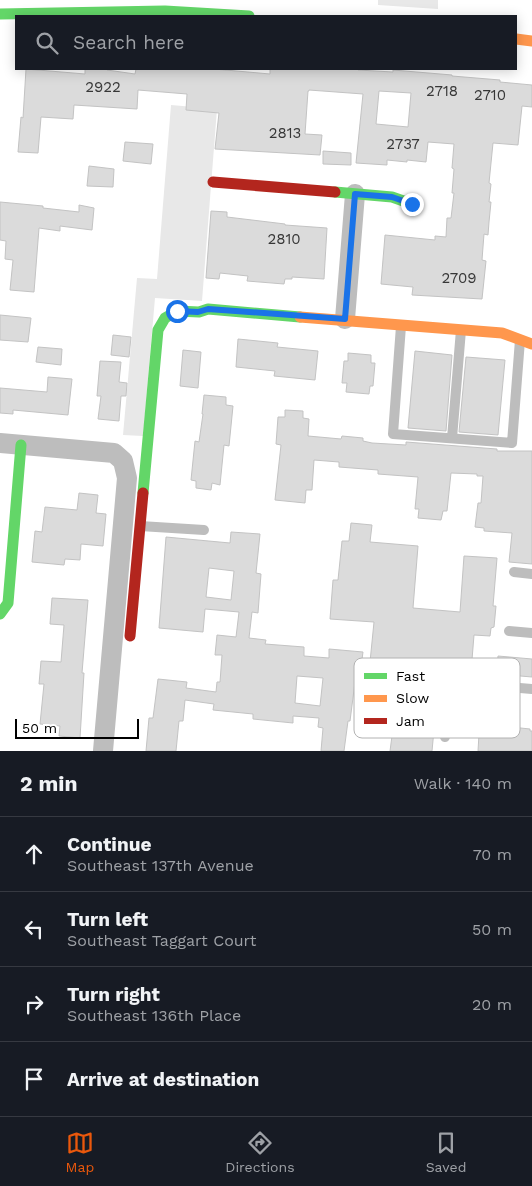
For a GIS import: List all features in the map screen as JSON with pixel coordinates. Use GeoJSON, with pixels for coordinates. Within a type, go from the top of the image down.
{"type":"FeatureCollection","features":[{"type":"Feature","properties":{"kind":"street"},"geometry":{"type":"LineString","coordinates":[[0,14],[165,11],[231,15]]}},
{"type":"Feature","properties":{"kind":"street"},"geometry":{"type":"LineString","coordinates":[[517,39],[532,41]]}},
{"type":"Feature","properties":{"kind":"street"},"geometry":{"type":"LineString","coordinates":[[213,182],[392,197],[412,204]]}},
{"type":"Feature","properties":{"kind":"street"},"geometry":{"type":"LineString","coordinates":[[345,319],[355,194]]}},
{"type":"Feature","properties":{"kind":"street"},"geometry":{"type":"LineString","coordinates":[[130,636],[158,330],[165,318],[177,311],[198,312],[208,309],[502,333],[532,344]]}},
{"type":"Feature","properties":{"kind":"street"},"geometry":{"type":"LineString","coordinates":[[0,443],[114,453],[123,461],[127,478],[103,751]]}},
{"type":"Feature","properties":{"kind":"street"},"geometry":{"type":"LineString","coordinates":[[0,614],[8,603],[21,445]]}},
{"type":"Feature","properties":{"kind":"lane"},"geometry":{"type":"LineString","coordinates":[[401,324],[393,434],[512,443],[520,339]]}},
{"type":"Feature","properties":{"kind":"lane"},"geometry":{"type":"LineString","coordinates":[[452,438],[461,329]]}},
{"type":"Feature","properties":{"kind":"lane"},"geometry":{"type":"LineString","coordinates":[[140,526],[204,530]]}},
{"type":"Feature","properties":{"kind":"lane"},"geometry":{"type":"LineString","coordinates":[[514,572],[532,574]]}},
{"type":"Feature","properties":{"kind":"lane"},"geometry":{"type":"LineString","coordinates":[[509,631],[532,633]]}},
{"type":"Feature","properties":{"kind":"shaded area"},"geometry":{"type":"Polygon","coordinates":[[[378,0],[438,0],[438,9],[378,5],[378,0]]]}},
{"type":"Feature","properties":{"kind":"shaded area"},"geometry":{"type":"Polygon","coordinates":[[[171,105],[217,109],[202,301],[155,298],[143,436],[123,435],[137,278],[157,279],[171,105]]]}},
{"type":"Feature","properties":{"kind":"building"},"geometry":{"type":"Polygon","coordinates":[[[26,70],[85,74],[85,70],[107,70],[135,74],[136,70],[225,70],[270,74],[270,70],[393,72],[393,70],[500,80],[500,82],[532,85],[532,107],[522,106],[518,145],[493,143],[489,183],[491,184],[489,202],[491,202],[488,235],[484,234],[482,260],[486,261],[482,299],[412,295],[413,287],[381,284],[385,235],[435,240],[435,236],[446,237],[447,218],[451,218],[454,193],[452,193],[454,144],[428,142],[426,162],[387,160],[387,165],[356,163],[363,94],[308,91],[305,134],[322,135],[320,155],[215,149],[219,113],[186,110],[187,94],[138,90],[137,109],[74,105],[73,119],[41,117],[38,153],[18,152],[21,117],[23,118],[26,70]],[[379,91],[376,124],[408,127],[411,93],[379,91]]]}},
{"type":"Feature","properties":{"kind":"building"},"geometry":{"type":"Polygon","coordinates":[[[125,142],[153,144],[151,164],[123,161],[125,142]]]}},
{"type":"Feature","properties":{"kind":"building"},"geometry":{"type":"Polygon","coordinates":[[[323,151],[351,153],[351,165],[323,164],[323,151]]]}},
{"type":"Feature","properties":{"kind":"building"},"geometry":{"type":"Polygon","coordinates":[[[89,166],[114,169],[113,187],[87,186],[89,166]]]}},
{"type":"Feature","properties":{"kind":"building"},"geometry":{"type":"Polygon","coordinates":[[[0,202],[79,212],[79,205],[94,208],[92,230],[60,226],[60,231],[39,228],[34,292],[10,290],[13,260],[5,259],[6,241],[0,240],[0,202]]]}},
{"type":"Feature","properties":{"kind":"building"},"geometry":{"type":"Polygon","coordinates":[[[211,211],[227,212],[227,217],[285,225],[327,228],[324,279],[292,277],[292,279],[285,279],[284,284],[247,281],[248,276],[220,273],[219,279],[206,278],[211,211]]]}},
{"type":"Feature","properties":{"kind":"building"},"geometry":{"type":"Polygon","coordinates":[[[0,315],[31,318],[28,342],[0,340],[0,315]]]}},
{"type":"Feature","properties":{"kind":"building"},"geometry":{"type":"Polygon","coordinates":[[[113,335],[131,337],[129,357],[111,355],[113,335]]]}},
{"type":"Feature","properties":{"kind":"building"},"geometry":{"type":"Polygon","coordinates":[[[238,339],[278,343],[277,347],[318,351],[315,380],[274,376],[275,371],[236,367],[238,339]]]}},
{"type":"Feature","properties":{"kind":"building"},"geometry":{"type":"Polygon","coordinates":[[[38,347],[62,349],[61,365],[36,362],[38,347]]]}},
{"type":"Feature","properties":{"kind":"building"},"geometry":{"type":"Polygon","coordinates":[[[183,350],[201,352],[198,388],[180,386],[183,350]]]}},
{"type":"Feature","properties":{"kind":"building"},"geometry":{"type":"Polygon","coordinates":[[[415,351],[452,355],[446,431],[408,428],[415,351]]]}},
{"type":"Feature","properties":{"kind":"building"},"geometry":{"type":"Polygon","coordinates":[[[348,353],[371,355],[371,363],[375,363],[373,386],[370,386],[369,394],[346,392],[347,383],[342,383],[344,361],[348,361],[348,353]]]}},
{"type":"Feature","properties":{"kind":"building"},"geometry":{"type":"Polygon","coordinates":[[[466,357],[505,360],[498,435],[459,432],[466,357]]]}},
{"type":"Feature","properties":{"kind":"building"},"geometry":{"type":"Polygon","coordinates":[[[100,361],[121,362],[119,382],[127,383],[126,396],[121,396],[119,421],[98,419],[101,396],[97,396],[100,361]]]}},
{"type":"Feature","properties":{"kind":"building"},"geometry":{"type":"Polygon","coordinates":[[[48,377],[72,379],[68,415],[13,410],[13,414],[0,413],[0,388],[47,392],[48,377]]]}},
{"type":"Feature","properties":{"kind":"building"},"geometry":{"type":"Polygon","coordinates":[[[204,395],[226,397],[226,405],[233,406],[229,446],[224,445],[220,485],[212,483],[211,490],[196,488],[196,481],[191,480],[195,441],[199,442],[204,395]]]}},
{"type":"Feature","properties":{"kind":"building"},"geometry":{"type":"Polygon","coordinates":[[[285,410],[303,411],[303,418],[309,419],[308,436],[341,439],[342,436],[363,438],[363,441],[372,443],[406,445],[406,442],[497,449],[497,451],[532,451],[532,564],[509,562],[512,533],[484,531],[484,528],[475,527],[478,503],[481,503],[483,476],[477,476],[477,474],[451,473],[447,511],[443,511],[441,520],[418,518],[419,509],[415,509],[418,477],[378,474],[378,470],[339,467],[339,462],[314,460],[312,490],[306,490],[305,503],[275,500],[281,445],[276,444],[278,417],[285,417],[285,410]]]}},
{"type":"Feature","properties":{"kind":"building"},"geometry":{"type":"Polygon","coordinates":[[[79,493],[98,495],[96,513],[106,514],[103,546],[81,544],[80,560],[65,559],[64,565],[32,562],[35,531],[42,532],[45,507],[77,510],[79,493]]]}},
{"type":"Feature","properties":{"kind":"building"},"geometry":{"type":"Polygon","coordinates":[[[351,523],[372,525],[370,542],[418,546],[413,608],[460,612],[464,556],[497,558],[493,606],[496,606],[494,627],[491,628],[490,636],[474,635],[472,658],[370,658],[374,622],[330,619],[333,580],[338,580],[342,541],[349,541],[351,523]]]}},
{"type":"Feature","properties":{"kind":"building"},"geometry":{"type":"Polygon","coordinates":[[[231,532],[260,534],[256,573],[261,574],[258,613],[252,612],[249,638],[266,640],[265,644],[304,647],[304,656],[329,658],[329,649],[363,652],[362,658],[354,658],[354,690],[344,751],[321,751],[323,728],[318,727],[319,718],[293,716],[293,723],[253,719],[253,714],[213,710],[214,704],[185,700],[183,721],[179,721],[176,751],[146,751],[149,718],[153,718],[158,679],[187,682],[186,688],[216,692],[217,682],[220,682],[222,655],[215,655],[217,635],[236,637],[239,612],[205,609],[203,632],[159,628],[166,537],[230,543],[231,532]],[[209,568],[206,597],[231,600],[234,571],[209,568]],[[297,676],[295,703],[320,706],[323,678],[297,676]]]}},
{"type":"Feature","properties":{"kind":"building"},"geometry":{"type":"Polygon","coordinates":[[[52,598],[88,600],[82,673],[84,673],[80,738],[59,736],[60,726],[40,724],[44,684],[39,684],[41,661],[61,662],[64,625],[50,624],[52,598]]]}},
{"type":"Feature","properties":{"kind":"building"},"geometry":{"type":"Polygon","coordinates":[[[498,656],[532,659],[532,677],[520,676],[520,658],[498,658],[498,656]]]}},
{"type":"Feature","properties":{"kind":"building"},"geometry":{"type":"Polygon","coordinates":[[[520,728],[532,731],[532,751],[478,751],[479,738],[520,738],[520,728]]]}},
{"type":"Feature","properties":{"kind":"building"},"geometry":{"type":"Polygon","coordinates":[[[392,738],[433,738],[432,751],[390,751],[392,738]]]}},
{"type":"Feature","properties":{"kind":"traffic: fast"},"geometry":{"type":"LineString","coordinates":[[0,14],[165,11],[232,15]]}},
{"type":"Feature","properties":{"kind":"traffic: fast"},"geometry":{"type":"LineString","coordinates":[[335,192],[392,197],[412,204]]}},
{"type":"Feature","properties":{"kind":"traffic: fast"},"geometry":{"type":"LineString","coordinates":[[143,493],[158,330],[165,318],[177,311],[199,312],[208,309],[300,317]]}},
{"type":"Feature","properties":{"kind":"traffic: fast"},"geometry":{"type":"LineString","coordinates":[[0,614],[8,603],[21,445]]}},
{"type":"Feature","properties":{"kind":"traffic: slow"},"geometry":{"type":"LineString","coordinates":[[517,39],[532,41]]}},
{"type":"Feature","properties":{"kind":"traffic: slow"},"geometry":{"type":"LineString","coordinates":[[300,317],[502,333],[532,344]]}},
{"type":"Feature","properties":{"kind":"traffic: jam"},"geometry":{"type":"LineString","coordinates":[[213,182],[335,192]]}},
{"type":"Feature","properties":{"kind":"traffic: jam"},"geometry":{"type":"LineString","coordinates":[[130,636],[143,493]]}},
{"type":"Feature","properties":{"kind":"route"},"geometry":{"type":"LineString","coordinates":[[177,311],[198,312],[208,309],[345,319],[355,194],[392,197],[412,204]]}}]}
